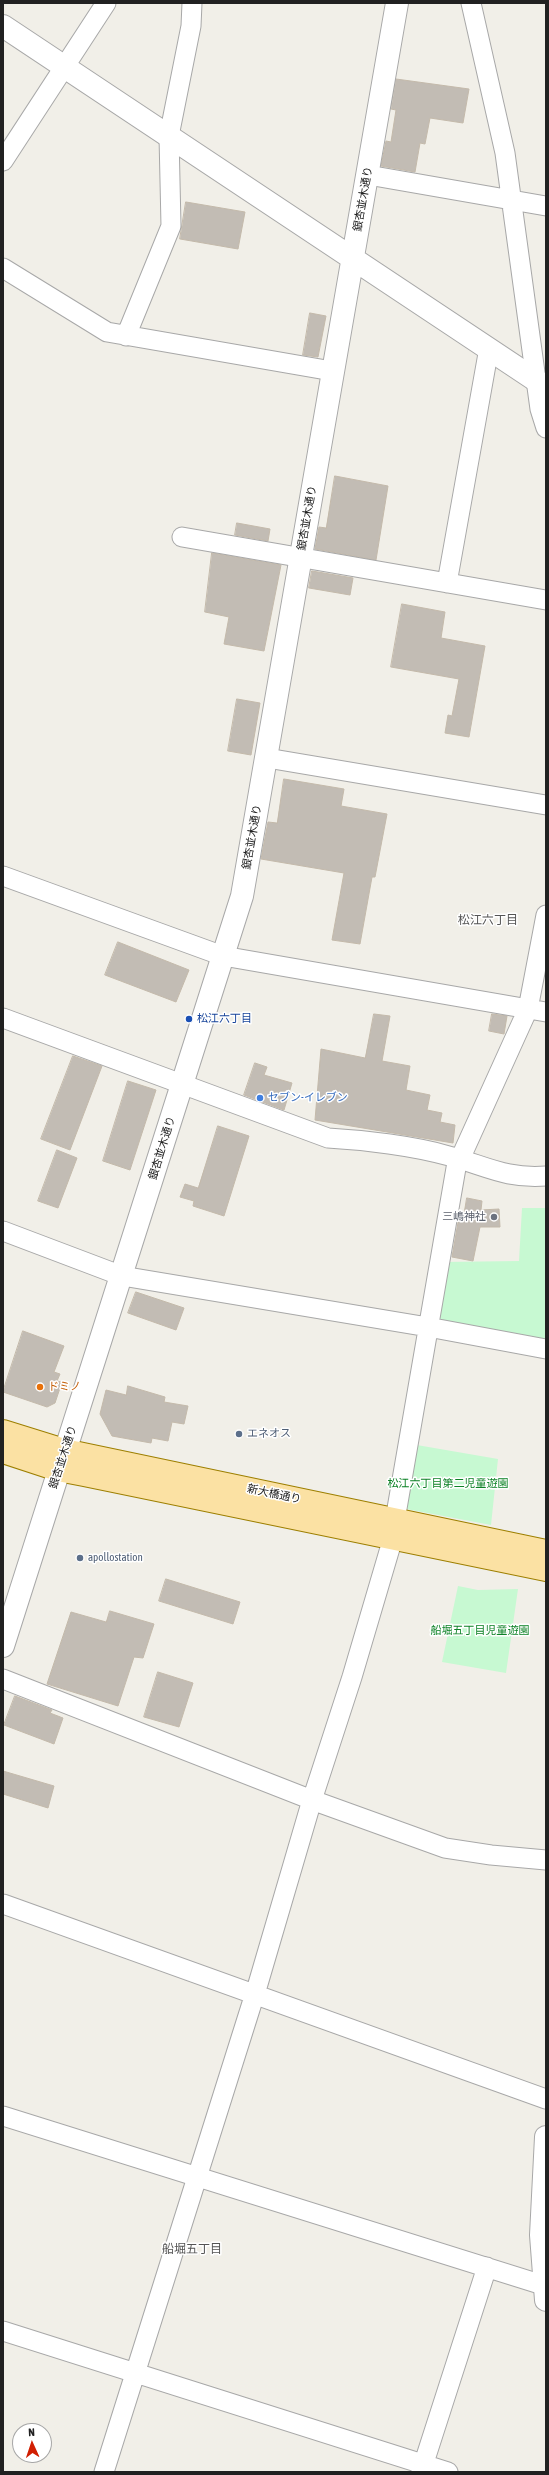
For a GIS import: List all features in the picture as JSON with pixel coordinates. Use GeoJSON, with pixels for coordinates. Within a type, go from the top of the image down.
{"type":"FeatureCollection","features":[{"type":"Feature","properties":{"kind":"main road","name":"新大橋通り"},"geometry":{"type":"LineString","coordinates":[[3,1431],[61,1460]]}},
{"type":"Feature","properties":{"kind":"main road","name":"新大橋通り"},"geometry":{"type":"LineString","coordinates":[[3,1452],[61,1460],[394,1529],[546,1570]]}},
{"type":"Feature","properties":{"kind":"main road","name":"新大橋通り"},"geometry":{"type":"LineString","coordinates":[[394,1529],[546,1551]]}},
{"type":"Feature","properties":{"kind":"street"},"geometry":{"type":"LineString","coordinates":[[3,161],[106,3]]}},
{"type":"Feature","properties":{"kind":"street"},"geometry":{"type":"LineString","coordinates":[[126,336],[171,226],[169,136],[191,26],[192,3]]}},
{"type":"Feature","properties":{"kind":"street","name":"銀杏並木通り"},"geometry":{"type":"LineString","coordinates":[[3,1646],[11,1598],[61,1460],[122,1276],[181,1085],[242,896],[397,3]]}},
{"type":"Feature","properties":{"kind":"street"},"geometry":{"type":"LineString","coordinates":[[472,3],[505,153],[541,384],[540,409],[546,428]]}},
{"type":"Feature","properties":{"kind":"street"},"geometry":{"type":"LineString","coordinates":[[3,26],[541,384]]}},
{"type":"Feature","properties":{"kind":"street"},"geometry":{"type":"LineString","coordinates":[[368,175],[546,206]]}},
{"type":"Feature","properties":{"kind":"street"},"geometry":{"type":"LineString","coordinates":[[3,268],[107,332],[332,371]]}},
{"type":"Feature","properties":{"kind":"street"},"geometry":{"type":"LineString","coordinates":[[447,583],[489,348]]}},
{"type":"Feature","properties":{"kind":"street"},"geometry":{"type":"LineString","coordinates":[[182,537],[546,600]]}},
{"type":"Feature","properties":{"kind":"street"},"geometry":{"type":"LineString","coordinates":[[267,758],[546,805]]}},
{"type":"Feature","properties":{"kind":"street"},"geometry":{"type":"LineString","coordinates":[[3,876],[223,956],[537,1011]]}},
{"type":"Feature","properties":{"kind":"street"},"geometry":{"type":"LineString","coordinates":[[104,2472],[254,1996],[312,1800],[352,1677],[394,1529],[456,1168],[537,1011],[546,914]]}},
{"type":"Feature","properties":{"kind":"street"},"geometry":{"type":"LineString","coordinates":[[3,1018],[328,1138],[356,1140],[447,1155],[506,1175],[523,1177],[546,1176]]}},
{"type":"Feature","properties":{"kind":"street"},"geometry":{"type":"LineString","coordinates":[[3,1231],[122,1276],[428,1327],[546,1349]]}},
{"type":"Feature","properties":{"kind":"street"},"geometry":{"type":"LineString","coordinates":[[3,1679],[312,1800],[445,1848],[491,1856],[546,1860]]}},
{"type":"Feature","properties":{"kind":"street"},"geometry":{"type":"LineString","coordinates":[[3,1904],[254,1996],[546,2100]]}},
{"type":"Feature","properties":{"kind":"street"},"geometry":{"type":"LineString","coordinates":[[3,2116],[487,2267],[546,2290],[541,2235],[546,2137]]}},
{"type":"Feature","properties":{"kind":"street"},"geometry":{"type":"LineString","coordinates":[[422,2468],[487,2267]]}},
{"type":"Feature","properties":{"kind":"street"},"geometry":{"type":"LineString","coordinates":[[3,2331],[136,2373],[422,2468],[448,2472]]}},
{"type":"Feature","properties":{"kind":"green space"},"geometry":{"type":"Polygon","coordinates":[[[522,1208],[546,1208],[546,1348],[431,1325],[443,1262],[519,1261],[522,1208]]]}},
{"type":"Feature","properties":{"kind":"green space","name":"松江六丁目第二児童遊園"},"geometry":{"type":"Polygon","coordinates":[[[411,1444],[498,1459],[491,1525],[401,1508],[411,1444]]]}},
{"type":"Feature","properties":{"kind":"green space","name":"船堀五丁目児童遊園"},"geometry":{"type":"Polygon","coordinates":[[[458,1586],[478,1590],[518,1589],[506,1673],[442,1662],[458,1586]]]}},
{"type":"Feature","properties":{"kind":"building"},"geometry":{"type":"Polygon","coordinates":[[[396,79],[469,89],[463,123],[430,118],[425,144],[420,143],[415,172],[381,166],[386,141],[391,142],[396,110],[391,109],[396,79]]]}},
{"type":"Feature","properties":{"kind":"building"},"geometry":{"type":"Polygon","coordinates":[[[186,202],[245,212],[238,249],[180,239],[186,202]]]}},
{"type":"Feature","properties":{"kind":"building"},"geometry":{"type":"Polygon","coordinates":[[[310,313],[326,316],[318,357],[303,355],[310,313]]]}},
{"type":"Feature","properties":{"kind":"building"},"geometry":{"type":"Polygon","coordinates":[[[335,476],[388,486],[376,560],[315,549],[319,527],[326,528],[335,476]]]}},
{"type":"Feature","properties":{"kind":"building"},"geometry":{"type":"Polygon","coordinates":[[[237,523],[270,529],[268,541],[235,535],[237,523]]]}},
{"type":"Feature","properties":{"kind":"building"},"geometry":{"type":"Polygon","coordinates":[[[212,553],[281,565],[264,651],[224,644],[229,617],[205,612],[212,553]]]}},
{"type":"Feature","properties":{"kind":"building"},"geometry":{"type":"Polygon","coordinates":[[[312,571],[353,578],[350,595],[309,588],[312,571]]]}},
{"type":"Feature","properties":{"kind":"building"},"geometry":{"type":"Polygon","coordinates":[[[402,604],[445,612],[441,638],[485,646],[469,737],[445,733],[448,715],[452,716],[459,679],[391,667],[402,604]]]}},
{"type":"Feature","properties":{"kind":"building"},"geometry":{"type":"Polygon","coordinates":[[[237,699],[260,703],[251,755],[228,751],[237,699]]]}},
{"type":"Feature","properties":{"kind":"building"},"geometry":{"type":"Polygon","coordinates":[[[284,779],[344,789],[341,806],[387,814],[375,877],[372,877],[360,944],[332,940],[344,873],[261,859],[268,822],[277,823],[284,779]]]}},
{"type":"Feature","properties":{"kind":"building"},"geometry":{"type":"Polygon","coordinates":[[[118,942],[189,970],[176,1002],[105,975],[118,942]]]}},
{"type":"Feature","properties":{"kind":"building"},"geometry":{"type":"Polygon","coordinates":[[[374,1014],[390,1016],[382,1061],[410,1066],[406,1090],[430,1095],[427,1110],[442,1113],[440,1122],[455,1125],[453,1143],[315,1120],[321,1049],[365,1058],[374,1014]]]}},
{"type":"Feature","properties":{"kind":"building"},"geometry":{"type":"Polygon","coordinates":[[[492,1014],[507,1016],[504,1034],[489,1031],[492,1014]]]}},
{"type":"Feature","properties":{"kind":"building"},"geometry":{"type":"Polygon","coordinates":[[[73,1056],[102,1066],[70,1150],[41,1139],[73,1056]]]}},
{"type":"Feature","properties":{"kind":"building"},"geometry":{"type":"Polygon","coordinates":[[[255,1063],[267,1067],[264,1075],[292,1083],[284,1110],[244,1095],[255,1063]]]}},
{"type":"Feature","properties":{"kind":"building"},"geometry":{"type":"Polygon","coordinates":[[[128,1081],[156,1090],[130,1170],[103,1161],[128,1081]]]}},
{"type":"Feature","properties":{"kind":"building"},"geometry":{"type":"Polygon","coordinates":[[[218,1126],[249,1136],[224,1216],[193,1206],[194,1201],[180,1197],[185,1184],[198,1188],[218,1126]]]}},
{"type":"Feature","properties":{"kind":"building"},"geometry":{"type":"Polygon","coordinates":[[[57,1150],[77,1158],[58,1208],[38,1201],[57,1150]]]}},
{"type":"Feature","properties":{"kind":"building"},"geometry":{"type":"Polygon","coordinates":[[[467,1198],[482,1201],[481,1210],[499,1209],[500,1227],[480,1227],[473,1261],[452,1257],[460,1211],[464,1212],[467,1198]]]}},
{"type":"Feature","properties":{"kind":"building"},"geometry":{"type":"Polygon","coordinates":[[[136,1292],[184,1308],[176,1330],[128,1313],[136,1292]]]}},
{"type":"Feature","properties":{"kind":"building"},"geometry":{"type":"Polygon","coordinates":[[[23,1331],[64,1346],[54,1372],[60,1374],[57,1381],[62,1382],[55,1403],[47,1407],[3,1392],[23,1331]]]}},
{"type":"Feature","properties":{"kind":"building"},"geometry":{"type":"Polygon","coordinates":[[[128,1386],[165,1397],[164,1402],[188,1406],[184,1424],[172,1422],[168,1441],[152,1438],[151,1443],[112,1436],[100,1414],[106,1390],[126,1395],[128,1386]]]}},
{"type":"Feature","properties":{"kind":"building"},"geometry":{"type":"Polygon","coordinates":[[[166,1579],[240,1602],[233,1624],[159,1601],[166,1579]]]}},
{"type":"Feature","properties":{"kind":"building"},"geometry":{"type":"Polygon","coordinates":[[[110,1611],[154,1624],[143,1658],[134,1657],[118,1706],[47,1684],[71,1612],[106,1622],[110,1611]]]}},
{"type":"Feature","properties":{"kind":"building"},"geometry":{"type":"Polygon","coordinates":[[[158,1672],[193,1683],[179,1727],[144,1717],[158,1672]]]}},
{"type":"Feature","properties":{"kind":"building"},"geometry":{"type":"Polygon","coordinates":[[[15,1696],[52,1710],[50,1713],[63,1718],[54,1744],[4,1725],[15,1696]]]}},
{"type":"Feature","properties":{"kind":"building"},"geometry":{"type":"Polygon","coordinates":[[[3,1771],[54,1786],[48,1808],[3,1794],[3,1771]]]}},
{"type":"Feature","properties":{"kind":"place","name":"松江六丁目"},"geometry":{"type":"Point","coordinates":[189,1019]}},
{"type":"Feature","properties":{"kind":"place","name":"セブン-イレブン"},"geometry":{"type":"Point","coordinates":[260,1098]}},
{"type":"Feature","properties":{"kind":"place","name":"三嶋神社"},"geometry":{"type":"Point","coordinates":[494,1217]}},
{"type":"Feature","properties":{"kind":"place","name":"ドミノ"},"geometry":{"type":"Point","coordinates":[40,1387]}},
{"type":"Feature","properties":{"kind":"place","name":"エネオス"},"geometry":{"type":"Point","coordinates":[239,1434]}},
{"type":"Feature","properties":{"kind":"place","name":"apollostation"},"geometry":{"type":"Point","coordinates":[80,1558]}},
{"type":"Feature","properties":{"kind":"district","name":"松江六丁目"},"geometry":{"type":"Point","coordinates":[488,920]}},
{"type":"Feature","properties":{"kind":"district","name":"船堀五丁目"},"geometry":{"type":"Point","coordinates":[192,2249]}}]}
